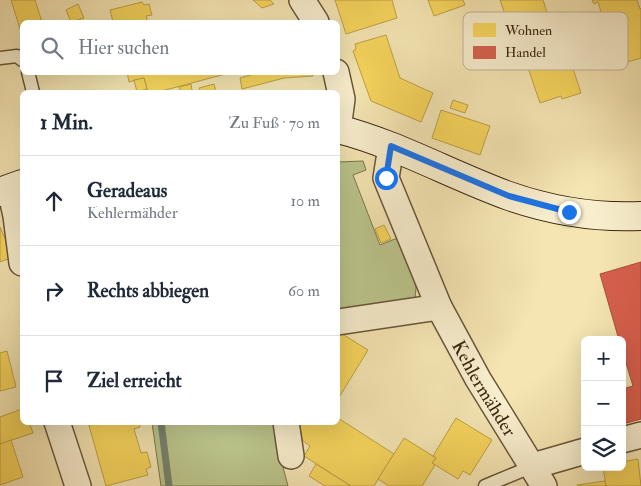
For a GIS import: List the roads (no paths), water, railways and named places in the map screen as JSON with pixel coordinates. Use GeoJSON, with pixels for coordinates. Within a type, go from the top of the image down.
{"type":"FeatureCollection","features":[{"type":"Feature","properties":{"kind":"main road"},"geometry":{"type":"LineString","coordinates":[[340,130],[391,146],[509,196],[555,209],[586,215],[641,216]]}},
{"type":"Feature","properties":{"kind":"street"},"geometry":{"type":"LineString","coordinates":[[302,0],[315,20]]}},
{"type":"Feature","properties":{"kind":"street"},"geometry":{"type":"LineString","coordinates":[[337,75],[342,99],[340,114]]}},
{"type":"Feature","properties":{"kind":"street","name":"Kehlermähder"},"geometry":{"type":"LineString","coordinates":[[391,146],[386,178],[440,307],[478,379],[539,476]]}},
{"type":"Feature","properties":{"kind":"street"},"geometry":{"type":"LineString","coordinates":[[11,188],[20,247]]}},
{"type":"Feature","properties":{"kind":"street"},"geometry":{"type":"LineString","coordinates":[[340,322],[440,307]]}},
{"type":"Feature","properties":{"kind":"street"},"geometry":{"type":"LineString","coordinates":[[58,425],[78,486]]}},
{"type":"Feature","properties":{"kind":"street"},"geometry":{"type":"LineString","coordinates":[[286,425],[291,456]]}},
{"type":"Feature","properties":{"kind":"street"},"geometry":{"type":"LineString","coordinates":[[626,439],[641,435]]}},
{"type":"Feature","properties":{"kind":"street"},"geometry":{"type":"LineString","coordinates":[[539,476],[581,453]]}},
{"type":"Feature","properties":{"kind":"lane"},"geometry":{"type":"LineString","coordinates":[[0,58],[17,56],[20,58]]}},
{"type":"Feature","properties":{"kind":"lane"},"geometry":{"type":"LineString","coordinates":[[29,75],[32,90]]}},
{"type":"Feature","properties":{"kind":"lane"},"geometry":{"type":"LineString","coordinates":[[485,486],[539,476]]}},
{"type":"Feature","properties":{"kind":"waterway"},"geometry":{"type":"LineString","coordinates":[[161,425],[169,486]]}}]}
